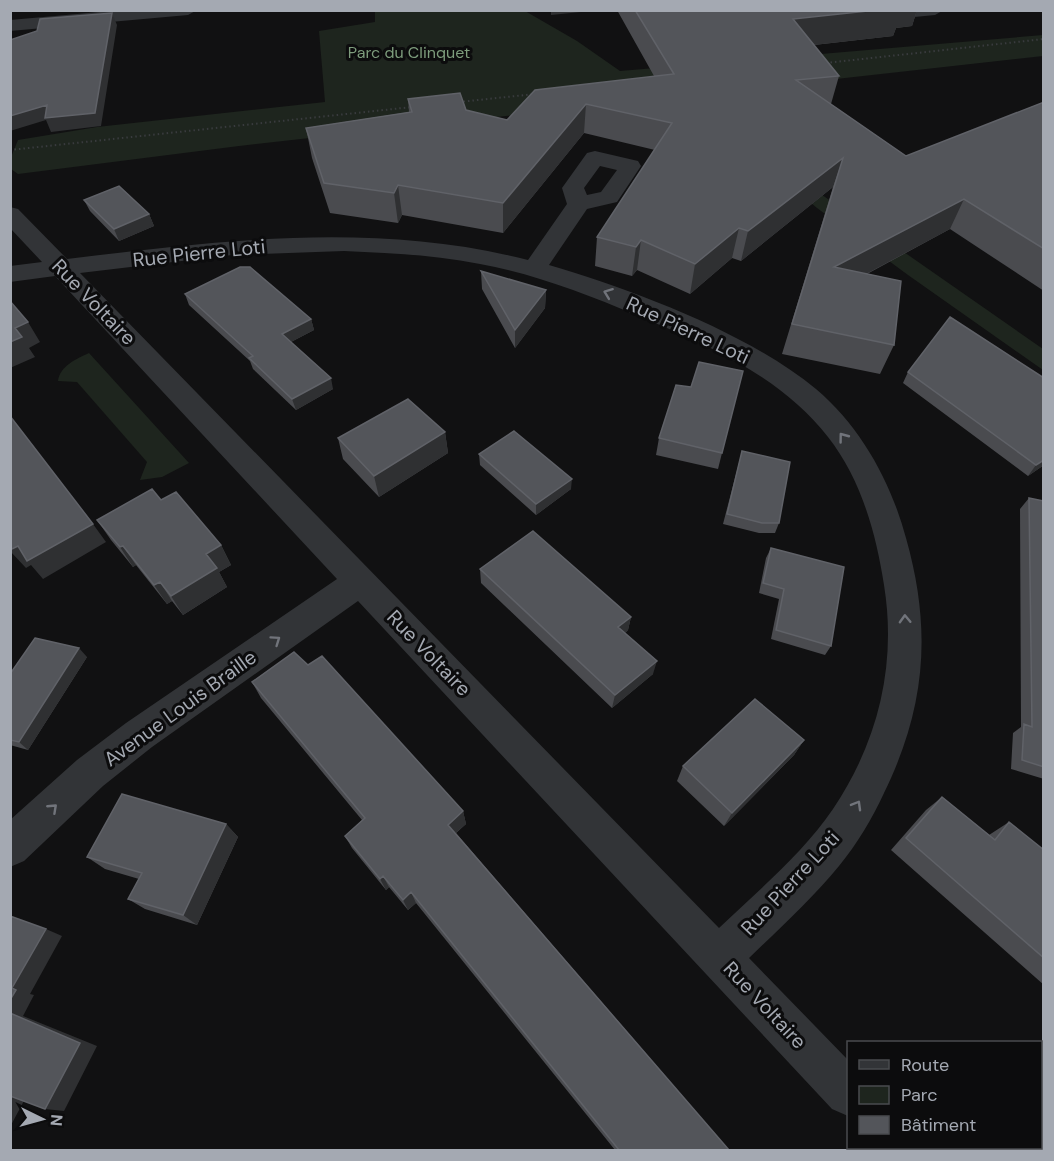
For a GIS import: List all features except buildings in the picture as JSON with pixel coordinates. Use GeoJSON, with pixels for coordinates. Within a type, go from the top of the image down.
{"type":"FeatureCollection","features":[{"type":"Feature","properties":{"kind":"street"},"geometry":{"type":"LineString","coordinates":[[10,26],[65,16],[188,10]]}},
{"type":"Feature","properties":{"kind":"street"},"geometry":{"type":"LineString","coordinates":[[853,18],[935,10]]}},
{"type":"Feature","properties":{"kind":"street"},"geometry":{"type":"LineString","coordinates":[[534,269],[579,204]]}},
{"type":"Feature","properties":{"kind":"street","name":"Rue Voltaire"},"geometry":{"type":"LineString","coordinates":[[10,214],[847,1091]]}},
{"type":"Feature","properties":{"kind":"street","name":"Rue Pierre Loti"},"geometry":{"type":"LineString","coordinates":[[62,268],[262,246],[350,243],[445,250],[534,269],[604,292],[708,335],[752,359],[825,414],[854,451],[881,508],[895,553],[905,610],[904,668],[896,714],[880,761],[845,825],[825,853],[720,957]]}},
{"type":"Feature","properties":{"kind":"street"},"geometry":{"type":"LineString","coordinates":[[10,274],[62,268]]}},
{"type":"Feature","properties":{"kind":"street","name":"Avenue Louis Braille"},"geometry":{"type":"LineString","coordinates":[[10,848],[90,773],[139,735],[360,581]]}},
{"type":"Feature","properties":{"kind":"path"},"geometry":{"type":"LineString","coordinates":[[818,63],[1044,39]]}},
{"type":"Feature","properties":{"kind":"path"},"geometry":{"type":"LineString","coordinates":[[451,103],[545,93]]}},
{"type":"Feature","properties":{"kind":"path"},"geometry":{"type":"LineString","coordinates":[[10,150],[415,107]]}},
{"type":"Feature","properties":{"kind":"green space","name":"Parc du Clinquet"},"geometry":{"type":"Polygon","coordinates":[[[375,11],[525,11],[577,41],[620,71],[1043,35],[1043,56],[709,93],[815,190],[1043,349],[1043,370],[817,208],[683,96],[239,146],[18,174],[11,169],[11,157],[18,140],[97,127],[325,102],[319,31],[375,22],[375,11]]]}},
{"type":"Feature","properties":{"kind":"green space"},"geometry":{"type":"Polygon","coordinates":[[[89,353],[189,463],[162,477],[140,480],[147,462],[77,382],[58,381],[65,367],[89,353]]]}}]}
